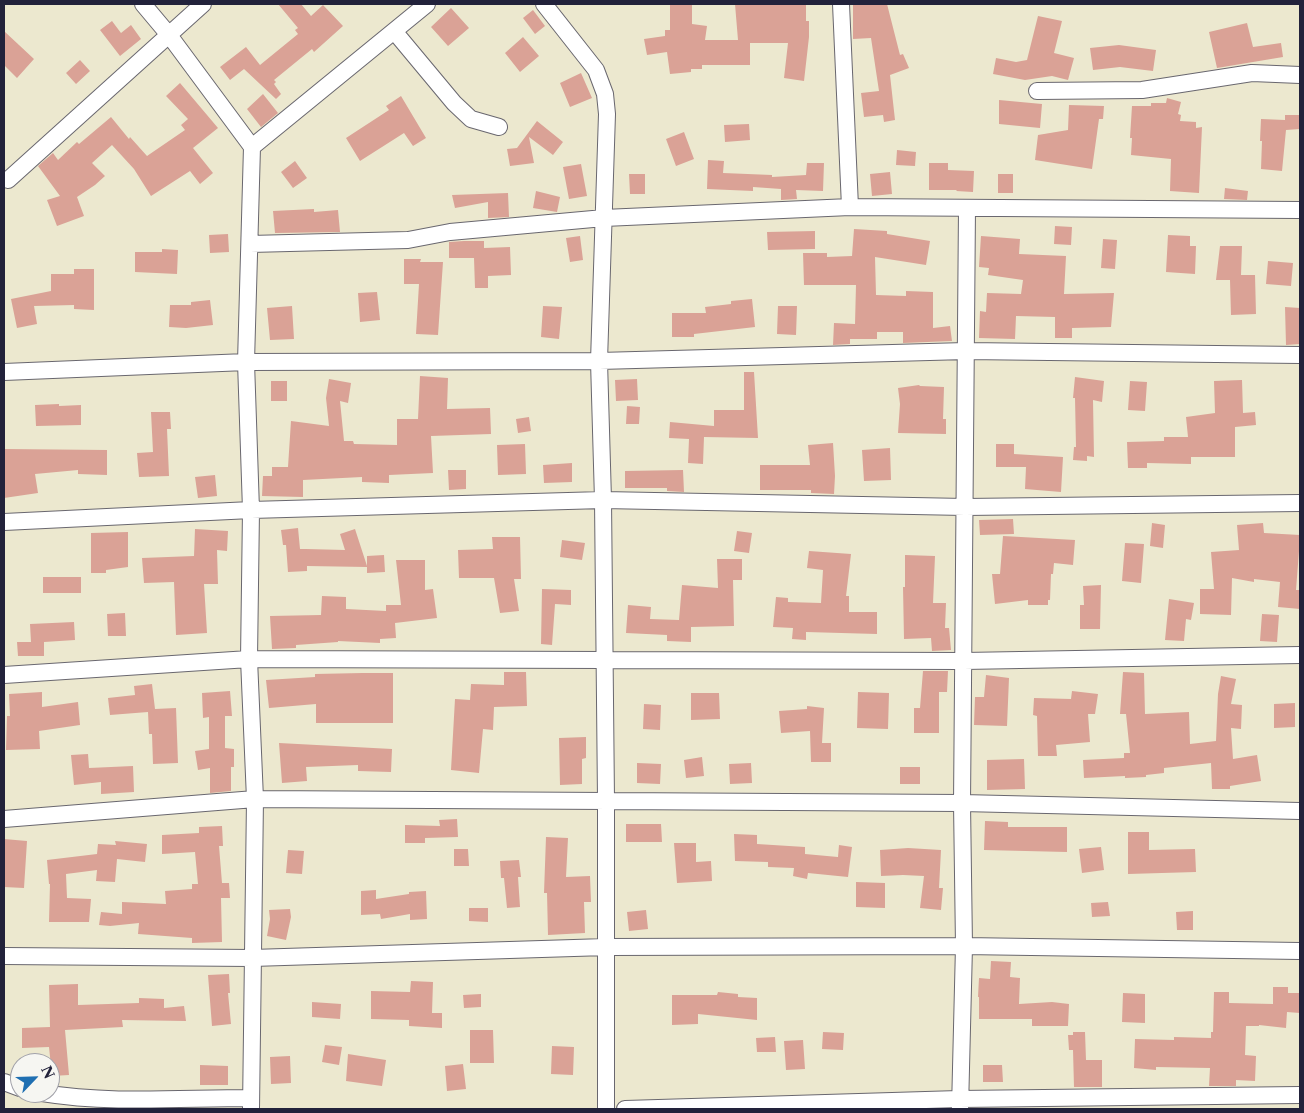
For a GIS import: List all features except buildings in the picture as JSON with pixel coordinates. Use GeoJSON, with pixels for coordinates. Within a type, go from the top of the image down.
{"type":"FeatureCollection","features":[{"type":"Feature","properties":{"kind":"street"},"geometry":{"type":"LineString","coordinates":[[60,1096],[251,1104],[255,799],[249,659],[251,510],[246,362],[252,147],[169,35],[143,4]]}},
{"type":"Feature","properties":{"kind":"street"},"geometry":{"type":"LineString","coordinates":[[8,180],[203,4]]}},
{"type":"Feature","properties":{"kind":"street"},"geometry":{"type":"LineString","coordinates":[[252,147],[427,4]]}},
{"type":"Feature","properties":{"kind":"street"},"geometry":{"type":"LineString","coordinates":[[544,4],[596,70],[605,94],[607,114],[599,361],[603,500],[606,800],[606,1109]]}},
{"type":"Feature","properties":{"kind":"street"},"geometry":{"type":"LineString","coordinates":[[841,4],[850,207]]}},
{"type":"Feature","properties":{"kind":"street"},"geometry":{"type":"LineString","coordinates":[[394,31],[454,103],[471,118],[499,126]]}},
{"type":"Feature","properties":{"kind":"street"},"geometry":{"type":"LineString","coordinates":[[1037,91],[1142,90],[1252,73],[1300,75]]}},
{"type":"Feature","properties":{"kind":"street"},"geometry":{"type":"LineString","coordinates":[[250,244],[408,240],[450,232],[604,218],[850,207],[1300,210]]}},
{"type":"Feature","properties":{"kind":"street"},"geometry":{"type":"LineString","coordinates":[[960,1104],[964,946],[962,803],[967,208]]}},
{"type":"Feature","properties":{"kind":"street"},"geometry":{"type":"LineString","coordinates":[[4,372],[246,362],[599,361],[966,351],[1300,355]]}},
{"type":"Feature","properties":{"kind":"street"},"geometry":{"type":"LineString","coordinates":[[4,522],[251,510],[603,500],[965,507],[1300,503]]}},
{"type":"Feature","properties":{"kind":"street"},"geometry":{"type":"LineString","coordinates":[[4,675],[249,659],[964,660],[1300,656]]}},
{"type":"Feature","properties":{"kind":"street"},"geometry":{"type":"LineString","coordinates":[[4,819],[255,799],[962,803],[1300,811]]}},
{"type":"Feature","properties":{"kind":"street"},"geometry":{"type":"LineString","coordinates":[[4,956],[252,958],[606,947],[964,946],[1300,951]]}},
{"type":"Feature","properties":{"kind":"street"},"geometry":{"type":"LineString","coordinates":[[625,1109],[960,1104],[1300,1095]]}}]}
